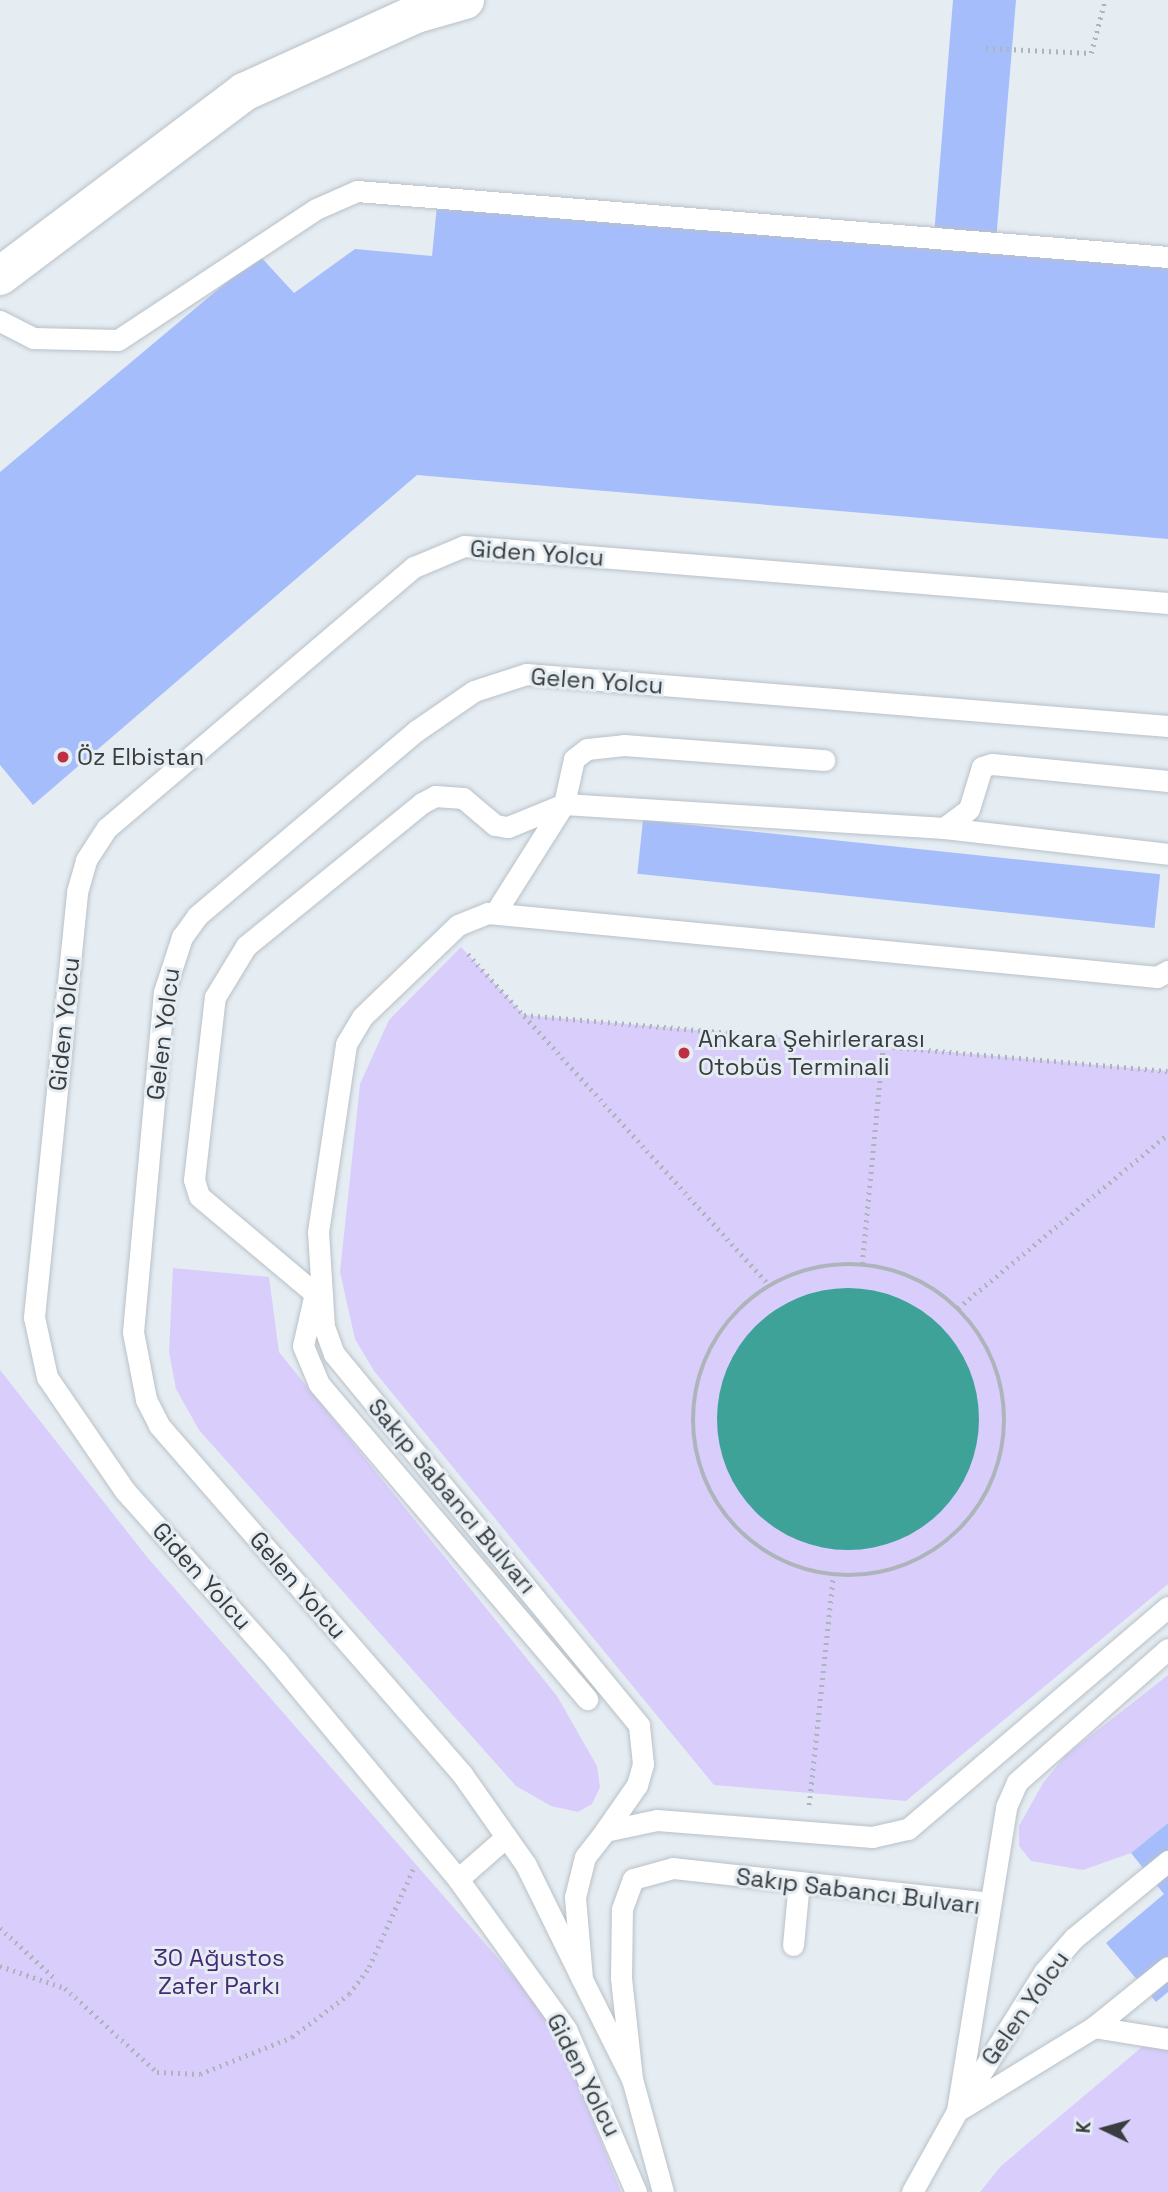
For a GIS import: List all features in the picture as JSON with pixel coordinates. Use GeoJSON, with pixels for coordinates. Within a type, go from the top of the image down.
{"type":"FeatureCollection","features":[{"type":"Feature","properties":{"kind":"main road"},"geometry":{"type":"LineString","coordinates":[[0,276],[244,92],[416,14],[465,0]]}},
{"type":"Feature","properties":{"kind":"lane"},"geometry":{"type":"LineString","coordinates":[[0,321],[33,338],[118,341],[316,209],[357,191],[1168,257]]}},
{"type":"Feature","properties":{"kind":"lane","name":"Giden Yolcu"},"geometry":{"type":"LineString","coordinates":[[636,2192],[566,2029],[458,1879],[125,1491],[61,1401],[37,1349],[37,1290],[77,892],[86,860],[107,828],[414,567],[464,546],[1168,603]]}},
{"type":"Feature","properties":{"kind":"lane","name":"Gelen Yolcu"},"geometry":{"type":"LineString","coordinates":[[582,1979],[506,1837],[462,1773],[159,1425],[146,1399],[133,1332],[164,992],[182,937],[197,916],[416,731],[474,691],[526,674],[1168,726]]}},
{"type":"Feature","properties":{"kind":"lane"},"geometry":{"type":"LineString","coordinates":[[495,913],[564,804],[574,759],[605,744],[824,760]]}},
{"type":"Feature","properties":{"kind":"lane"},"geometry":{"type":"LineString","coordinates":[[944,828],[969,809],[982,767],[992,764],[1168,781]]}},
{"type":"Feature","properties":{"kind":"lane"},"geometry":{"type":"LineString","coordinates":[[317,1295],[219,1219],[194,1180],[215,997],[224,977],[246,946],[435,796],[463,798],[495,825],[508,827],[564,804],[944,828],[1168,854]]}},
{"type":"Feature","properties":{"kind":"lane"},"geometry":{"type":"LineString","coordinates":[[587,1699],[319,1384],[303,1346],[317,1295],[318,1232],[346,1044],[379,996],[449,933],[495,913],[1157,977],[1168,971]]}},
{"type":"Feature","properties":{"kind":"lane","name":"Sakıp Sabancı Bulvarı"},"geometry":{"type":"LineString","coordinates":[[317,1295],[334,1354],[639,1725],[643,1764],[637,1785],[585,1857],[575,1897],[582,1979],[632,2079]]}},
{"type":"Feature","properties":{"kind":"lane","name":"Sakıp Sabancı Bulvarı"},"geometry":{"type":"LineString","coordinates":[[605,1831],[657,1820],[872,1837],[908,1829],[1168,1607]]}},
{"type":"Feature","properties":{"kind":"lane"},"geometry":{"type":"LineString","coordinates":[[989,1903],[1006,1807],[1017,1782],[1168,1649]]}},
{"type":"Feature","properties":{"kind":"lane"},"geometry":{"type":"LineString","coordinates":[[458,1879],[506,1837]]}},
{"type":"Feature","properties":{"kind":"lane","name":"Gelen Yolcu"},"geometry":{"type":"LineString","coordinates":[[957,2111],[1044,1972],[1074,1938],[1168,1861]]}},
{"type":"Feature","properties":{"kind":"lane","name":"Sakıp Sabancı Bulvarı"},"geometry":{"type":"LineString","coordinates":[[663,2192],[632,2079],[619,1943],[633,1879],[673,1868],[989,1903],[957,2111],[912,2192]]}},
{"type":"Feature","properties":{"kind":"lane"},"geometry":{"type":"LineString","coordinates":[[793,1945],[799,1882]]}},
{"type":"Feature","properties":{"kind":"lane"},"geometry":{"type":"LineString","coordinates":[[957,2111],[1094,2027],[1168,1966]]}},
{"type":"Feature","properties":{"kind":"lane"},"geometry":{"type":"LineString","coordinates":[[1094,2027],[1168,2039]]}},
{"type":"Feature","properties":{"kind":"path"},"geometry":{"type":"LineString","coordinates":[[986,48],[1091,53],[1105,0]]}},
{"type":"Feature","properties":{"kind":"path"},"geometry":{"type":"LineString","coordinates":[[449,933],[769,1285]]}},
{"type":"Feature","properties":{"kind":"path"},"geometry":{"type":"LineString","coordinates":[[524,1015],[1168,1071]]}},
{"type":"Feature","properties":{"kind":"path"},"geometry":{"type":"LineString","coordinates":[[862,1264],[883,1046]]}},
{"type":"Feature","properties":{"kind":"path"},"geometry":{"type":"LineString","coordinates":[[958,1308],[1168,1134]]}},
{"type":"Feature","properties":{"kind":"path"},"geometry":{"type":"LineString","coordinates":[[862,1264],[923,1282],[958,1308],[991,1355],[1001,1384],[1005,1431],[995,1477],[962,1529],[925,1557],[886,1572],[833,1576],[785,1563],[750,1542],[714,1499],[696,1451],[696,1388],[709,1350],[734,1313],[769,1285],[813,1267],[862,1264]]}},
{"type":"Feature","properties":{"kind":"path"},"geometry":{"type":"LineString","coordinates":[[806,1830],[833,1576]]}},
{"type":"Feature","properties":{"kind":"path"},"geometry":{"type":"LineString","coordinates":[[0,1928],[157,2072],[213,2070],[292,2037],[349,1994],[369,1967],[425,1839]]}},
{"type":"Feature","properties":{"kind":"path"},"geometry":{"type":"LineString","coordinates":[[0,1966],[65,1988]]}},
{"type":"Feature","properties":{"kind":"green space"},"geometry":{"type":"Polygon","coordinates":[[[461,947],[524,1015],[1168,1071],[1168,1584],[906,1801],[714,1785],[374,1371],[355,1339],[340,1272],[360,1084],[389,1020],[461,947]]]}},
{"type":"Feature","properties":{"kind":"green space"},"geometry":{"type":"Polygon","coordinates":[[[173,1268],[269,1277],[279,1352],[557,1696],[597,1766],[600,1787],[592,1804],[578,1812],[551,1806],[516,1786],[199,1430],[176,1389],[169,1352],[173,1268]]]}},
{"type":"Feature","properties":{"kind":"green space","name":"30 Ağustos Zafer Parkı"},"geometry":{"type":"Polygon","coordinates":[[[0,1370],[147,1557],[517,1980],[562,2042],[621,2192],[0,2192],[0,1370]]]}},
{"type":"Feature","properties":{"kind":"green space"},"geometry":{"type":"Polygon","coordinates":[[[1168,1675],[1168,1823],[1131,1853],[1083,1870],[1031,1861],[1019,1846],[1019,1826],[1043,1783],[1066,1755],[1168,1675]]]}},
{"type":"Feature","properties":{"kind":"green space"},"geometry":{"type":"Polygon","coordinates":[[[1168,2025],[1168,2192],[980,2192],[1001,2166],[1168,2025]]]}},
{"type":"Feature","properties":{"kind":"shaded area"},"geometry":{"type":"Polygon","coordinates":[[[848,1288],[874,1291],[898,1298],[921,1310],[949,1336],[969,1369],[976,1393],[979,1419],[976,1445],[969,1469],[957,1492],[931,1520],[898,1540],[874,1547],[848,1550],[822,1547],[798,1540],[775,1528],[747,1502],[727,1469],[720,1445],[717,1419],[720,1393],[727,1369],[739,1346],[765,1318],[798,1298],[822,1291],[848,1288]]]}},
{"type":"Feature","properties":{"kind":"building"},"geometry":{"type":"Polygon","coordinates":[[[953,0],[1016,0],[995,253],[1168,268],[1168,539],[417,475],[33,805],[0,765],[0,472],[259,255],[294,293],[355,249],[432,256],[437,205],[933,248],[953,0]]]}},
{"type":"Feature","properties":{"kind":"building"},"geometry":{"type":"Polygon","coordinates":[[[643,820],[1160,874],[1155,928],[637,874],[643,820]]]}},
{"type":"Feature","properties":{"kind":"building"},"geometry":{"type":"Polygon","coordinates":[[[1168,1823],[1168,1992],[1156,2002],[1106,1943],[1164,1894],[1131,1853],[1168,1823]]]}},
{"type":"Feature","properties":{"kind":"place","name":"Öz Elbistan"},"geometry":{"type":"Point","coordinates":[63,757]}},
{"type":"Feature","properties":{"kind":"place","name":"Ankara Şehirlerarası Otobüs Terminali"},"geometry":{"type":"Point","coordinates":[684,1053]}}]}
